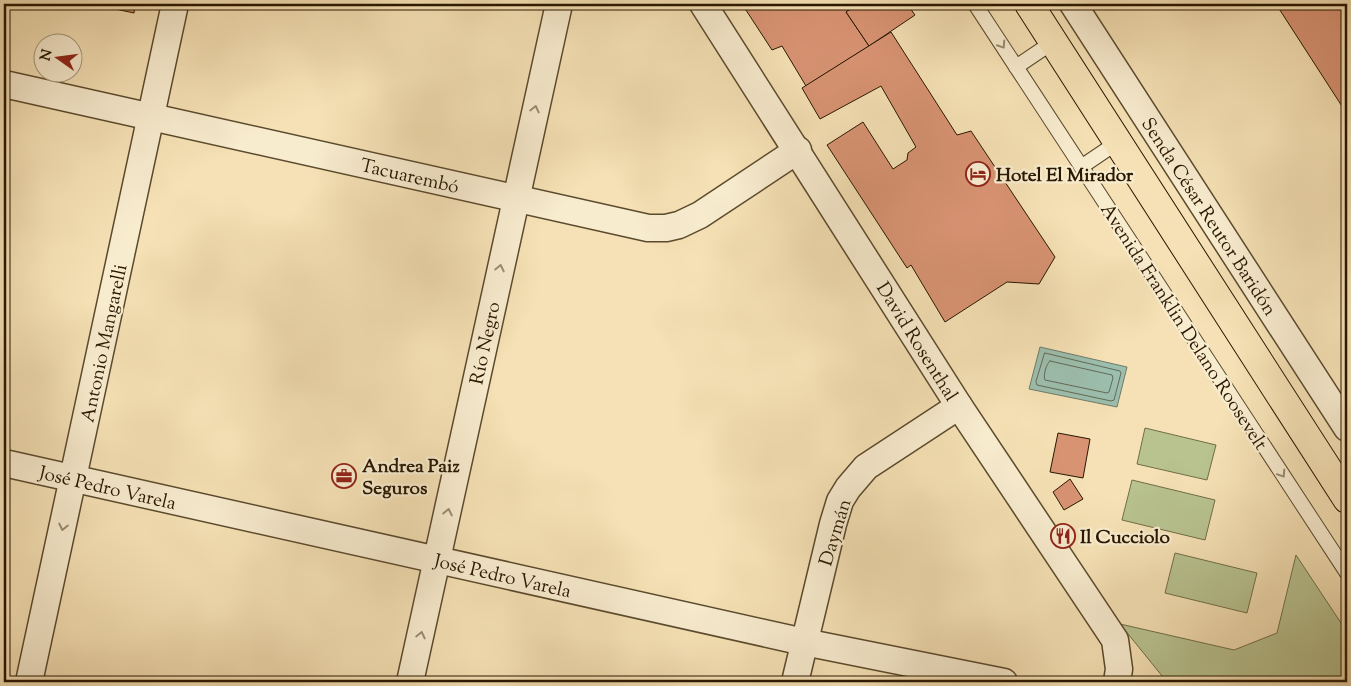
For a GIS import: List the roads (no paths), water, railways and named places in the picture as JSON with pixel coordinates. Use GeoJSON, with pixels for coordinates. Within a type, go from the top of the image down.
{"type":"FeatureCollection","features":[{"type":"Feature","properties":{"kind":"main road"},"geometry":{"type":"LineString","coordinates":[[1029,4],[1347,499]]}},
{"type":"Feature","properties":{"kind":"street","name":"Antonio Mangarelli"},"geometry":{"type":"LineString","coordinates":[[29,682],[176,4]]}},
{"type":"Feature","properties":{"kind":"street","name":"Río Negro"},"geometry":{"type":"LineString","coordinates":[[410,682],[559,4]]}},
{"type":"Feature","properties":{"kind":"street","name":"David Rosenthal"},"geometry":{"type":"LineString","coordinates":[[703,4],[798,150],[959,406],[1115,640],[1119,669],[1117,682]]}},
{"type":"Feature","properties":{"kind":"street","name":"Senda César Reutor Baridón"},"geometry":{"type":"LineString","coordinates":[[1073,4],[1347,428]]}},
{"type":"Feature","properties":{"kind":"street","name":"Tacuarembó"},"geometry":{"type":"LineString","coordinates":[[4,84],[648,228],[666,228],[679,225],[700,215],[798,150]]}},
{"type":"Feature","properties":{"kind":"street","name":"Daymán"},"geometry":{"type":"LineString","coordinates":[[795,682],[840,501],[848,488],[866,468],[959,406]]}},
{"type":"Feature","properties":{"kind":"street","name":"José Pedro Varela"},"geometry":{"type":"LineString","coordinates":[[4,463],[804,642],[1004,682]]}},
{"type":"Feature","properties":{"kind":"lane","name":"Avenida Franklin Delano Roosevelt"},"geometry":{"type":"LineString","coordinates":[[975,4],[1347,573]]}},
{"type":"Feature","properties":{"kind":"lane"},"geometry":{"type":"LineString","coordinates":[[1016,67],[1053,42]]}},
{"type":"Feature","properties":{"kind":"lane"},"geometry":{"type":"LineString","coordinates":[[1081,167],[1118,142]]}},
{"type":"Feature","properties":{"kind":"water"},"geometry":{"type":"Polygon","coordinates":[[[1040,347],[1127,367],[1117,407],[1029,389],[1040,347]]]}},
{"type":"Feature","properties":{"kind":"place","name":"Hotel El Mirador"},"geometry":{"type":"Point","coordinates":[978,174]}},
{"type":"Feature","properties":{"kind":"place","name":"Andrea Paiz Seguros"},"geometry":{"type":"Point","coordinates":[344,476]}},
{"type":"Feature","properties":{"kind":"place","name":"Il Cucciolo"},"geometry":{"type":"Point","coordinates":[1063,536]}}]}
